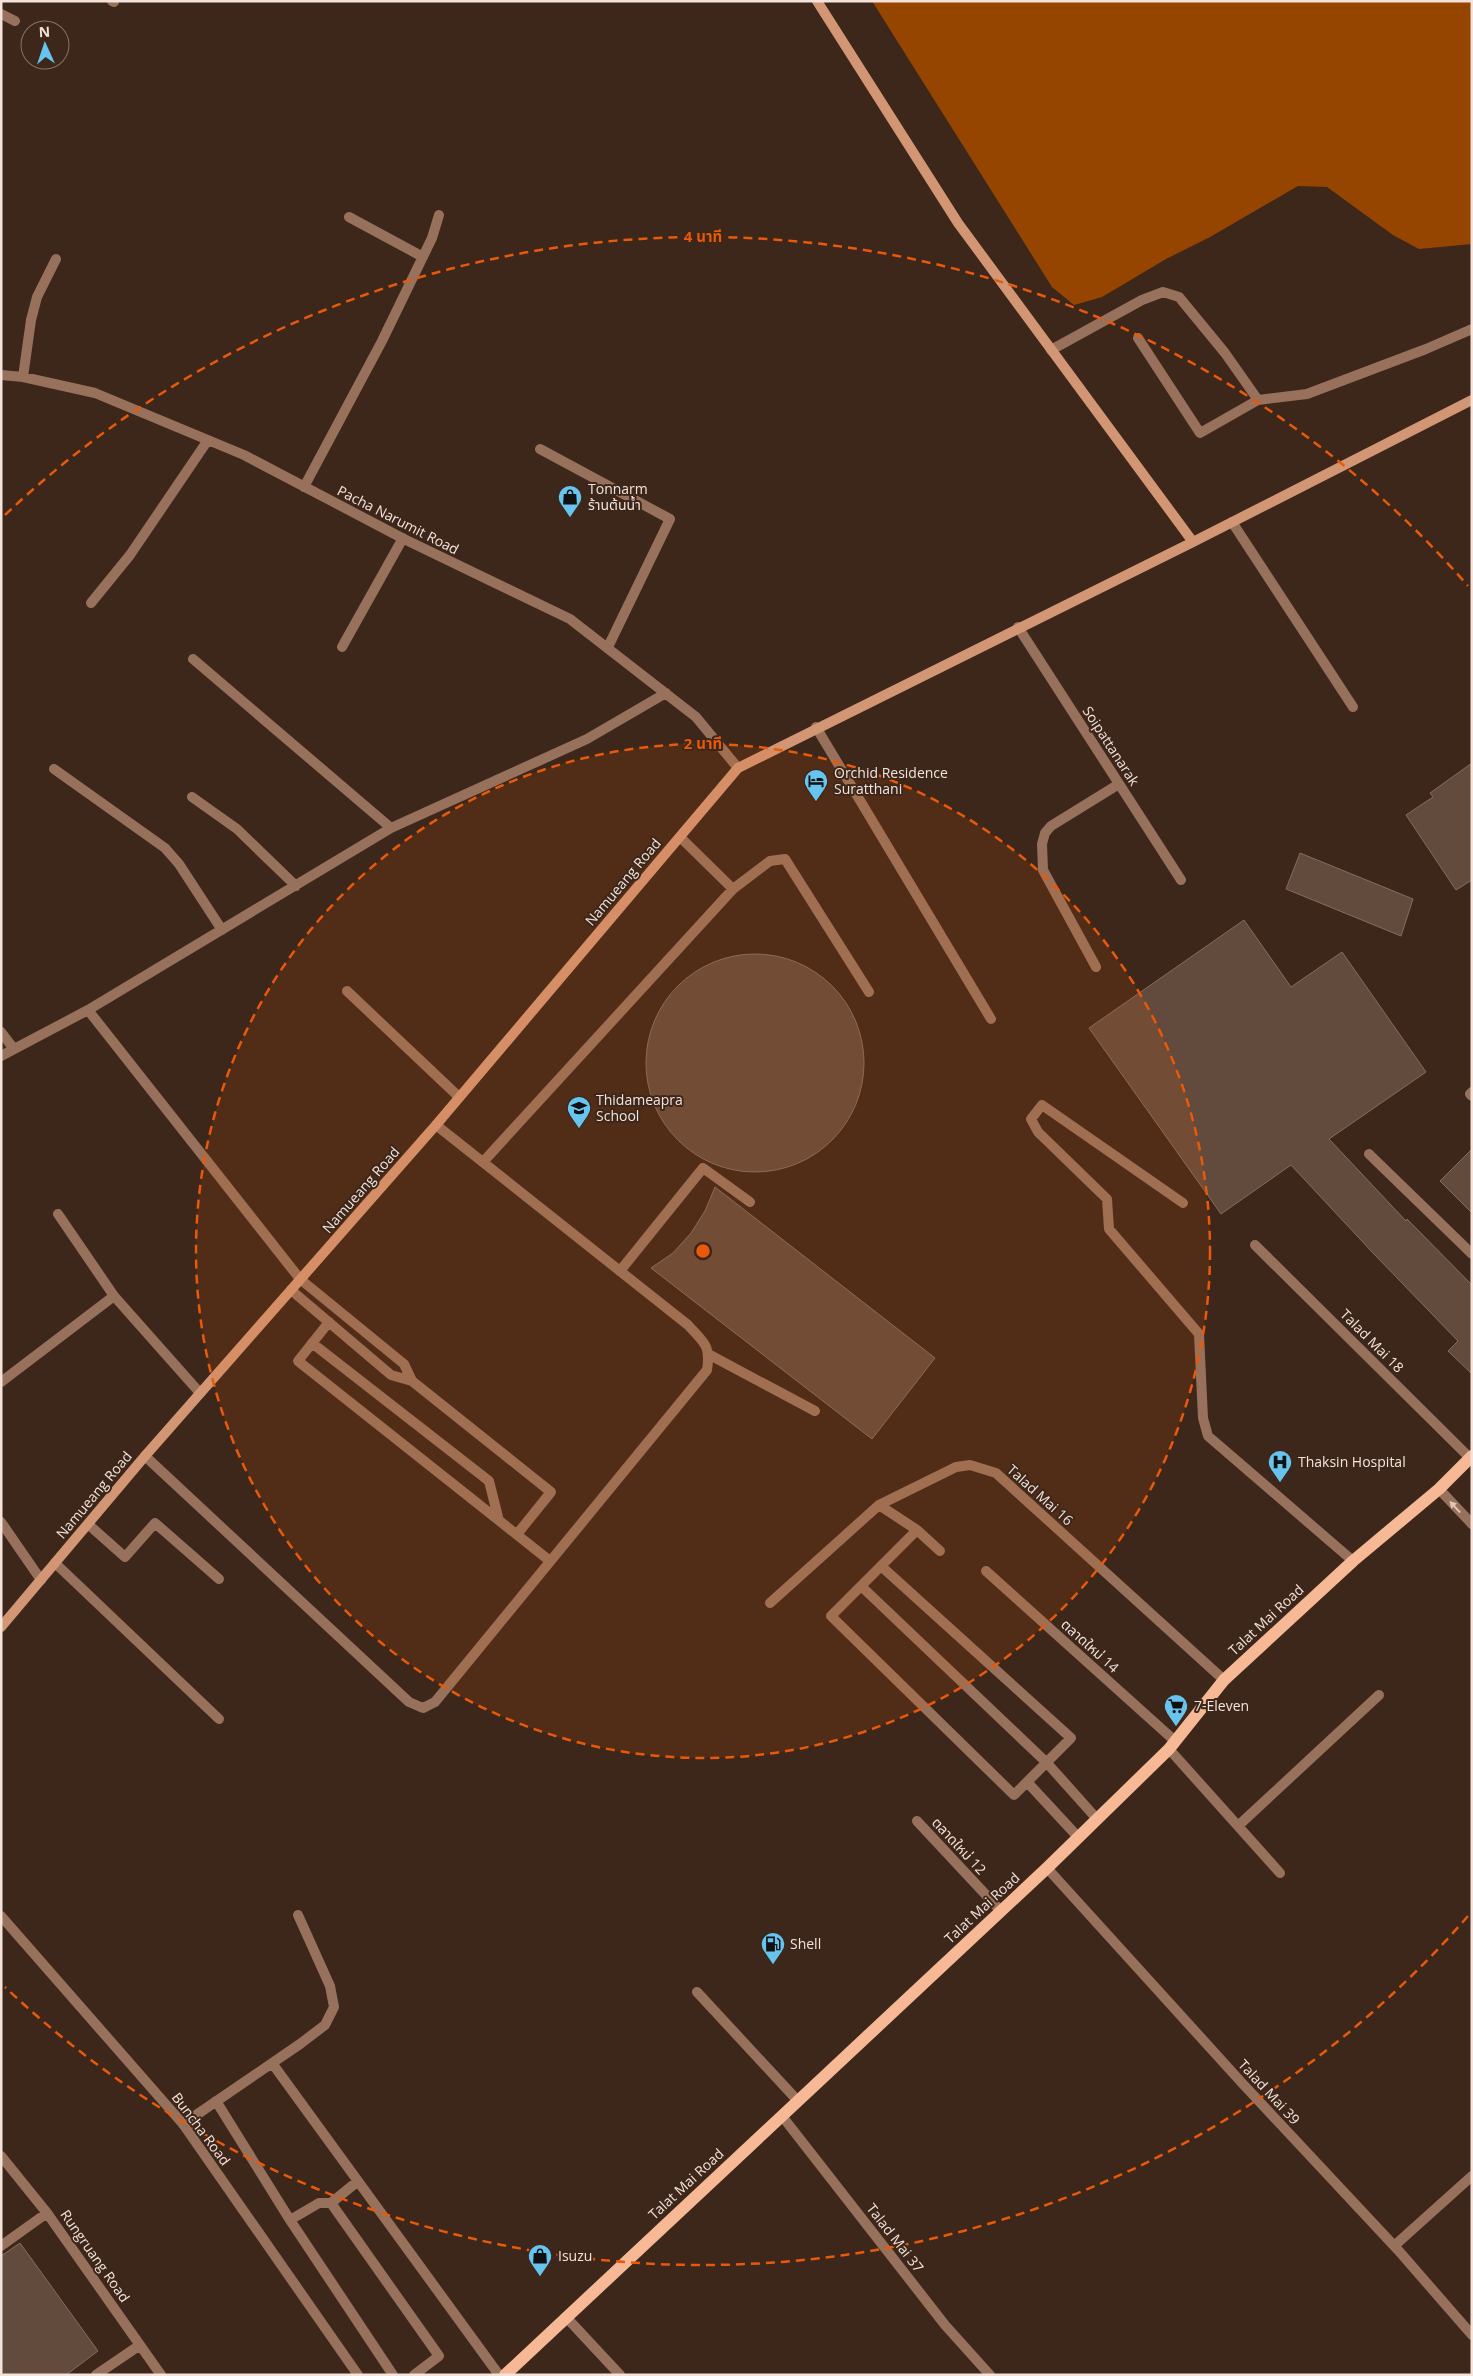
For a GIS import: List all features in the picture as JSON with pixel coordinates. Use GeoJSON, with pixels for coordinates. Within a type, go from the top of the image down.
{"type":"FeatureCollection","features":[{"type":"Feature","properties":{"kind":"main road","name":"Talat Mai Road"},"geometry":{"type":"LineString","coordinates":[[505,2375],[1047,1868],[1172,1745],[1224,1680],[1353,1560],[1439,1489],[1471,1457]]}},
{"type":"Feature","properties":{"kind":"street"},"geometry":{"type":"LineString","coordinates":[[817,1],[958,223],[1193,542]]}},
{"type":"Feature","properties":{"kind":"street"},"geometry":{"type":"LineString","coordinates":[[1,14],[15,21]]}},
{"type":"Feature","properties":{"kind":"street"},"geometry":{"type":"LineString","coordinates":[[304,487],[382,341],[432,238],[439,215]]}},
{"type":"Feature","properties":{"kind":"street"},"geometry":{"type":"LineString","coordinates":[[348,216],[423,257]]}},
{"type":"Feature","properties":{"kind":"street"},"geometry":{"type":"LineString","coordinates":[[23,377],[31,320],[37,297],[56,258]]}},
{"type":"Feature","properties":{"kind":"street"},"geometry":{"type":"LineString","coordinates":[[1051,350],[1142,300],[1164,292],[1179,297],[1225,353],[1258,400]]}},
{"type":"Feature","properties":{"kind":"street"},"geometry":{"type":"LineString","coordinates":[[1138,338],[1200,433],[1258,400],[1307,394],[1426,349],[1472,329]]}},
{"type":"Feature","properties":{"kind":"street","name":"Pacha Narumit Road"},"geometry":{"type":"LineString","coordinates":[[1,375],[23,377],[95,393],[208,440],[244,456],[403,538],[570,620],[608,647],[696,717],[738,768]]}},
{"type":"Feature","properties":{"kind":"street"},"geometry":{"type":"LineString","coordinates":[[738,768],[816,727],[1193,542],[1472,400]]}},
{"type":"Feature","properties":{"kind":"street"},"geometry":{"type":"LineString","coordinates":[[91,604],[130,556],[208,440]]}},
{"type":"Feature","properties":{"kind":"street"},"geometry":{"type":"LineString","coordinates":[[540,449],[670,519],[608,647]]}},
{"type":"Feature","properties":{"kind":"street"},"geometry":{"type":"LineString","coordinates":[[1232,522],[1353,707]]}},
{"type":"Feature","properties":{"kind":"street"},"geometry":{"type":"LineString","coordinates":[[342,647],[403,538]]}},
{"type":"Feature","properties":{"kind":"street","name":"Soipattanarak"},"geometry":{"type":"LineString","coordinates":[[1018,627],[1181,880]]}},
{"type":"Feature","properties":{"kind":"street"},"geometry":{"type":"LineString","coordinates":[[193,659],[391,828]]}},
{"type":"Feature","properties":{"kind":"street"},"geometry":{"type":"LineString","coordinates":[[1,1056],[88,1010],[391,828],[587,739],[666,693]]}},
{"type":"Feature","properties":{"kind":"street"},"geometry":{"type":"LineString","coordinates":[[816,727],[990,1019]]}},
{"type":"Feature","properties":{"kind":"street","name":"Namueang Road"},"geometry":{"type":"LineString","coordinates":[[1,1627],[89,1525],[145,1456],[436,1124],[738,768]]}},
{"type":"Feature","properties":{"kind":"street"},"geometry":{"type":"LineString","coordinates":[[54,769],[165,848],[179,864],[222,930]]}},
{"type":"Feature","properties":{"kind":"street"},"geometry":{"type":"LineString","coordinates":[[1096,968],[1043,870],[1042,844],[1045,833],[1051,826],[1119,784]]}},
{"type":"Feature","properties":{"kind":"street"},"geometry":{"type":"LineString","coordinates":[[192,796],[237,829],[296,886]]}},
{"type":"Feature","properties":{"kind":"street"},"geometry":{"type":"LineString","coordinates":[[680,837],[733,889]]}},
{"type":"Feature","properties":{"kind":"street"},"geometry":{"type":"LineString","coordinates":[[483,1162],[733,889],[770,861],[786,860],[869,992]]}},
{"type":"Feature","properties":{"kind":"street"},"geometry":{"type":"LineString","coordinates":[[347,991],[459,1097]]}},
{"type":"Feature","properties":{"kind":"street"},"geometry":{"type":"LineString","coordinates":[[88,1010],[300,1279],[404,1364],[412,1381]]}},
{"type":"Feature","properties":{"kind":"street"},"geometry":{"type":"LineString","coordinates":[[1,1032],[14,1049]]}},
{"type":"Feature","properties":{"kind":"street"},"geometry":{"type":"LineString","coordinates":[[1472,1092],[1470,1094],[1472,1096]]}},
{"type":"Feature","properties":{"kind":"street"},"geometry":{"type":"LineString","coordinates":[[1183,1203],[1042,1105],[1031,1119],[1038,1132],[1107,1199],[1109,1229],[1199,1334],[1204,1425],[1208,1436],[1353,1560]]}},
{"type":"Feature","properties":{"kind":"street"},"geometry":{"type":"LineString","coordinates":[[436,1124],[688,1325],[704,1342],[710,1354],[815,1412]]}},
{"type":"Feature","properties":{"kind":"street"},"geometry":{"type":"LineString","coordinates":[[1370,1154],[1472,1254]]}},
{"type":"Feature","properties":{"kind":"street"},"geometry":{"type":"LineString","coordinates":[[620,1271],[703,1168],[750,1202]]}},
{"type":"Feature","properties":{"kind":"street"},"geometry":{"type":"LineString","coordinates":[[58,1214],[114,1296],[200,1393]]}},
{"type":"Feature","properties":{"kind":"street","name":"Talad Mai 18"},"geometry":{"type":"LineString","coordinates":[[1255,1245],[1471,1457]]}},
{"type":"Feature","properties":{"kind":"street"},"geometry":{"type":"LineString","coordinates":[[291,1290],[391,1375],[412,1381],[551,1492],[518,1533]]}},
{"type":"Feature","properties":{"kind":"street"},"geometry":{"type":"LineString","coordinates":[[1,1382],[114,1296]]}},
{"type":"Feature","properties":{"kind":"street"},"geometry":{"type":"LineString","coordinates":[[329,1322],[298,1361],[498,1517],[550,1561]]}},
{"type":"Feature","properties":{"kind":"street"},"geometry":{"type":"LineString","coordinates":[[312,1343],[489,1481],[498,1517]]}},
{"type":"Feature","properties":{"kind":"street"},"geometry":{"type":"LineString","coordinates":[[145,1456],[409,1702],[423,1708],[435,1702],[706,1370],[710,1354]]}},
{"type":"Feature","properties":{"kind":"street","name":"Talad Mai 16"},"geometry":{"type":"LineString","coordinates":[[770,1603],[879,1505],[956,1467],[970,1465],[996,1473],[1224,1680]]}},
{"type":"Feature","properties":{"kind":"street"},"geometry":{"type":"LineString","coordinates":[[1439,1489],[1472,1524]]}},
{"type":"Feature","properties":{"kind":"street"},"geometry":{"type":"LineString","coordinates":[[879,1505],[916,1530],[940,1551]]}},
{"type":"Feature","properties":{"kind":"street"},"geometry":{"type":"LineString","coordinates":[[1,1522],[41,1580]]}},
{"type":"Feature","properties":{"kind":"street"},"geometry":{"type":"LineString","coordinates":[[89,1525],[125,1558],[155,1523],[219,1579]]}},
{"type":"Feature","properties":{"kind":"street"},"geometry":{"type":"LineString","coordinates":[[882,1566],[1071,1738],[1014,1795],[831,1616],[916,1530]]}},
{"type":"Feature","properties":{"kind":"street"},"geometry":{"type":"LineString","coordinates":[[55,1563],[219,1719]]}},
{"type":"Feature","properties":{"kind":"street","name":"ตลาดใหม่ 14"},"geometry":{"type":"LineString","coordinates":[[986,1571],[1172,1745],[1238,1826],[1280,1872]]}},
{"type":"Feature","properties":{"kind":"street"},"geometry":{"type":"LineString","coordinates":[[861,1586],[1047,1763],[1097,1818]]}},
{"type":"Feature","properties":{"kind":"street"},"geometry":{"type":"LineString","coordinates":[[1238,1826],[1379,1695]]}},
{"type":"Feature","properties":{"kind":"street"},"geometry":{"type":"LineString","coordinates":[[1028,1783],[1078,1837]]}},
{"type":"Feature","properties":{"kind":"street","name":"ตลาดใหม่ 12"},"geometry":{"type":"LineString","coordinates":[[917,1821],[1001,1911]]}},
{"type":"Feature","properties":{"kind":"street","name":"Talad Mai 39"},"geometry":{"type":"LineString","coordinates":[[1047,1868],[1242,2083],[1394,2246],[1472,2335]]}},
{"type":"Feature","properties":{"kind":"street"},"geometry":{"type":"LineString","coordinates":[[183,2124],[325,2025],[334,2007],[330,1986],[298,1915]]}},
{"type":"Feature","properties":{"kind":"street","name":"Buncha Road"},"geometry":{"type":"LineString","coordinates":[[1,1916],[183,2124],[358,2375]]}},
{"type":"Feature","properties":{"kind":"street"},"geometry":{"type":"LineString","coordinates":[[697,1992],[798,2101]]}},
{"type":"Feature","properties":{"kind":"street"},"geometry":{"type":"LineString","coordinates":[[272,2063],[499,2375]]}},
{"type":"Feature","properties":{"kind":"street"},"geometry":{"type":"LineString","coordinates":[[216,2101],[290,2220],[393,2375]]}},
{"type":"Feature","properties":{"kind":"street","name":"Talad Mai 37"},"geometry":{"type":"LineString","coordinates":[[782,2116],[945,2325],[990,2375]]}},
{"type":"Feature","properties":{"kind":"street","name":"Rungruang Road"},"geometry":{"type":"LineString","coordinates":[[1,2156],[48,2213],[161,2375]]}},
{"type":"Feature","properties":{"kind":"street"},"geometry":{"type":"LineString","coordinates":[[1394,2246],[1472,2176]]}},
{"type":"Feature","properties":{"kind":"street"},"geometry":{"type":"LineString","coordinates":[[290,2220],[319,2203],[331,2203],[358,2181]]}},
{"type":"Feature","properties":{"kind":"street"},"geometry":{"type":"LineString","coordinates":[[331,2203],[439,2356],[414,2375]]}},
{"type":"Feature","properties":{"kind":"street"},"geometry":{"type":"LineString","coordinates":[[1,2246],[48,2213]]}},
{"type":"Feature","properties":{"kind":"street"},"geometry":{"type":"LineString","coordinates":[[566,2317],[620,2375]]}},
{"type":"Feature","properties":{"kind":"street"},"geometry":{"type":"LineString","coordinates":[[96,2375],[140,2345]]}},
{"type":"Feature","properties":{"kind":"shaded area"},"geometry":{"type":"Polygon","coordinates":[[[872,1],[1472,1],[1472,244],[1419,249],[1393,235],[1327,187],[1298,186],[1210,237],[1166,259],[1102,297],[1074,305],[1052,287],[872,1]]]}},
{"type":"Feature","properties":{"kind":"building"},"geometry":{"type":"Polygon","coordinates":[[[1472,763],[1472,880],[1456,890],[1406,815],[1433,797],[1430,793],[1472,763]]]}},
{"type":"Feature","properties":{"kind":"building"},"geometry":{"type":"Polygon","coordinates":[[[1300,853],[1413,899],[1401,936],[1286,889],[1300,853]]]}},
{"type":"Feature","properties":{"kind":"building"},"geometry":{"type":"Polygon","coordinates":[[[1244,920],[1291,987],[1342,952],[1426,1072],[1329,1139],[1406,1221],[1407,1219],[1472,1285],[1472,1374],[1448,1351],[1458,1341],[1291,1165],[1221,1214],[1089,1028],[1244,920]]]}},
{"type":"Feature","properties":{"kind":"building"},"geometry":{"type":"Polygon","coordinates":[[[744,954],[766,954],[787,958],[807,966],[824,978],[840,994],[852,1011],[860,1031],[864,1063],[860,1095],[852,1115],[840,1132],[824,1148],[807,1160],[787,1168],[766,1172],[744,1172],[723,1168],[703,1160],[686,1148],[670,1132],[658,1115],[650,1095],[646,1074],[646,1052],[650,1031],[658,1011],[670,994],[686,978],[703,966],[723,958],[744,954]]]}},
{"type":"Feature","properties":{"kind":"building"},"geometry":{"type":"Polygon","coordinates":[[[1472,1149],[1472,1213],[1440,1181],[1472,1149]]]}},
{"type":"Feature","properties":{"kind":"building"},"geometry":{"type":"Polygon","coordinates":[[[715,1187],[935,1358],[872,1439],[651,1268],[673,1253],[691,1233],[705,1211],[715,1187]]]}},
{"type":"Feature","properties":{"kind":"building"},"geometry":{"type":"Polygon","coordinates":[[[20,2243],[98,2351],[66,2375],[1,2375],[1,2256],[20,2243]]]}},
{"type":"Feature","properties":{"kind":"place","name":"Tonnarm ร้านต้นน้ำ"},"geometry":{"type":"Point","coordinates":[570,518]}},
{"type":"Feature","properties":{"kind":"place","name":"Orchid Residence Suratthani"},"geometry":{"type":"Point","coordinates":[816,802]}},
{"type":"Feature","properties":{"kind":"place","name":"Thidameapra School"},"geometry":{"type":"Point","coordinates":[579,1129]}},
{"type":"Feature","properties":{"kind":"place","name":"Thaksin Hospital"},"geometry":{"type":"Point","coordinates":[1280,1483]}},
{"type":"Feature","properties":{"kind":"place","name":"7-Eleven"},"geometry":{"type":"Point","coordinates":[1176,1727]}},
{"type":"Feature","properties":{"kind":"place","name":"Shell"},"geometry":{"type":"Point","coordinates":[773,1965]}},
{"type":"Feature","properties":{"kind":"place","name":"Isuzu"},"geometry":{"type":"Point","coordinates":[540,2277]}}]}
